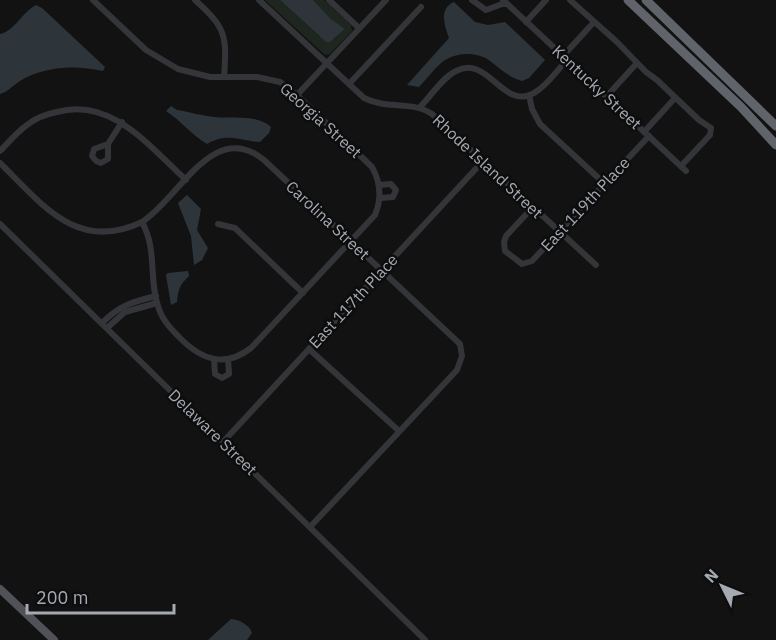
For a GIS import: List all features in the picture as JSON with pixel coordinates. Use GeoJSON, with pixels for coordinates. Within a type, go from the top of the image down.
{"type":"FeatureCollection","features":[{"type":"Feature","properties":{"kind":"highway"},"geometry":{"type":"LineString","coordinates":[[628,0],[741,107],[776,145]]}},
{"type":"Feature","properties":{"kind":"highway"},"geometry":{"type":"LineString","coordinates":[[646,0],[776,126]]}},
{"type":"Feature","properties":{"kind":"main road"},"geometry":{"type":"LineString","coordinates":[[0,589],[54,640]]}},
{"type":"Feature","properties":{"kind":"street","name":"Georgia Street"},"geometry":{"type":"LineString","coordinates":[[93,0],[146,50],[178,69],[190,73],[224,77],[272,79],[285,85],[297,95],[375,171],[380,198],[377,209],[351,241]]}},
{"type":"Feature","properties":{"kind":"street"},"geometry":{"type":"LineString","coordinates":[[195,0],[211,15],[222,32],[226,44],[224,77]]}},
{"type":"Feature","properties":{"kind":"street","name":"Rhode Island Street"},"geometry":{"type":"LineString","coordinates":[[259,0],[364,98],[374,103],[420,107],[432,114],[596,265]]}},
{"type":"Feature","properties":{"kind":"street"},"geometry":{"type":"LineString","coordinates":[[329,0],[359,28]]}},
{"type":"Feature","properties":{"kind":"street"},"geometry":{"type":"LineString","coordinates":[[297,95],[386,0]]}},
{"type":"Feature","properties":{"kind":"street","name":"Kentucky Street"},"geometry":{"type":"LineString","coordinates":[[472,0],[486,10],[505,2],[683,169],[712,131],[675,98]]}},
{"type":"Feature","properties":{"kind":"street"},"geometry":{"type":"LineString","coordinates":[[526,22],[546,0]]}},
{"type":"Feature","properties":{"kind":"street"},"geometry":{"type":"LineString","coordinates":[[570,0],[675,98]]}},
{"type":"Feature","properties":{"kind":"street"},"geometry":{"type":"LineString","coordinates":[[349,84],[421,7]]}},
{"type":"Feature","properties":{"kind":"street"},"geometry":{"type":"LineString","coordinates":[[420,107],[453,73],[463,68],[484,72],[511,94],[529,95],[539,89],[594,22]]}},
{"type":"Feature","properties":{"kind":"street"},"geometry":{"type":"LineString","coordinates":[[606,97],[637,63]]}},
{"type":"Feature","properties":{"kind":"street"},"geometry":{"type":"LineString","coordinates":[[529,95],[532,109],[540,124],[605,183]]}},
{"type":"Feature","properties":{"kind":"street","name":"East 119th Place"},"geometry":{"type":"LineString","coordinates":[[533,207],[506,236],[504,242],[505,251],[518,262],[525,264],[532,261],[605,183],[675,98]]}},
{"type":"Feature","properties":{"kind":"street"},"geometry":{"type":"LineString","coordinates":[[0,151],[29,123],[45,115],[75,109],[90,110],[122,122],[186,180],[156,212],[142,222],[129,228],[109,232],[86,230],[54,215],[0,163]]}},
{"type":"Feature","properties":{"kind":"street"},"geometry":{"type":"LineString","coordinates":[[108,144],[122,122]]}},
{"type":"Feature","properties":{"kind":"street","name":"Carolina Street"},"geometry":{"type":"LineString","coordinates":[[186,180],[213,154],[229,149],[255,154],[457,340],[462,353],[462,360],[457,370],[399,431]]}},
{"type":"Feature","properties":{"kind":"street","name":"East 117th Place"},"geometry":{"type":"LineString","coordinates":[[223,442],[483,161]]}},
{"type":"Feature","properties":{"kind":"street","name":"Georgia Street"},"geometry":{"type":"LineString","coordinates":[[379,185],[391,184],[396,190],[390,199],[380,198]]}},
{"type":"Feature","properties":{"kind":"street"},"geometry":{"type":"LineString","coordinates":[[142,222],[152,246],[156,299],[165,322],[199,354],[214,359],[239,356],[251,348],[351,241]]}},
{"type":"Feature","properties":{"kind":"street","name":"Delaware Street"},"geometry":{"type":"LineString","coordinates":[[0,224],[425,640]]}},
{"type":"Feature","properties":{"kind":"street"},"geometry":{"type":"LineString","coordinates":[[218,224],[235,228],[303,293]]}},
{"type":"Feature","properties":{"kind":"street"},"geometry":{"type":"LineString","coordinates":[[105,326],[125,312],[156,299]]}},
{"type":"Feature","properties":{"kind":"street"},"geometry":{"type":"LineString","coordinates":[[309,349],[399,431],[310,527]]}},
{"type":"Feature","properties":{"kind":"street"},"geometry":{"type":"LineString","coordinates":[[214,359],[215,374],[222,378],[229,374],[228,359]]}},
{"type":"Feature","properties":{"kind":"shaded area"},"geometry":{"type":"Polygon","coordinates":[[[265,0],[280,0],[319,36],[334,39],[345,29],[331,19],[313,0],[324,0],[351,25],[352,31],[330,54],[325,55],[265,0]]]}},
{"type":"Feature","properties":{"kind":"shaded area"},"geometry":{"type":"Polygon","coordinates":[[[280,0],[313,0],[331,19],[345,29],[330,42],[326,42],[280,0]]]}},
{"type":"Feature","properties":{"kind":"shaded area"},"geometry":{"type":"Polygon","coordinates":[[[454,2],[475,22],[488,25],[505,22],[545,60],[529,78],[522,81],[485,58],[462,54],[445,60],[419,87],[407,85],[449,38],[444,13],[454,2]]]}},
{"type":"Feature","properties":{"kind":"shaded area"},"geometry":{"type":"Polygon","coordinates":[[[36,5],[105,67],[103,71],[60,68],[40,72],[0,94],[0,34],[10,29],[36,5]]]}},
{"type":"Feature","properties":{"kind":"shaded area"},"geometry":{"type":"Polygon","coordinates":[[[171,106],[177,110],[205,116],[258,120],[271,127],[269,133],[260,142],[221,138],[207,144],[166,111],[171,106]]]}},
{"type":"Feature","properties":{"kind":"shaded area"},"geometry":{"type":"Polygon","coordinates":[[[187,195],[201,209],[197,230],[208,248],[202,260],[194,265],[191,236],[178,203],[187,195]]]}},
{"type":"Feature","properties":{"kind":"shaded area"},"geometry":{"type":"Polygon","coordinates":[[[188,271],[189,276],[180,288],[177,302],[171,305],[166,275],[188,271]]]}},
{"type":"Feature","properties":{"kind":"shaded area"},"geometry":{"type":"Polygon","coordinates":[[[231,619],[240,621],[249,627],[252,633],[247,640],[208,640],[231,619]]]}}]}
